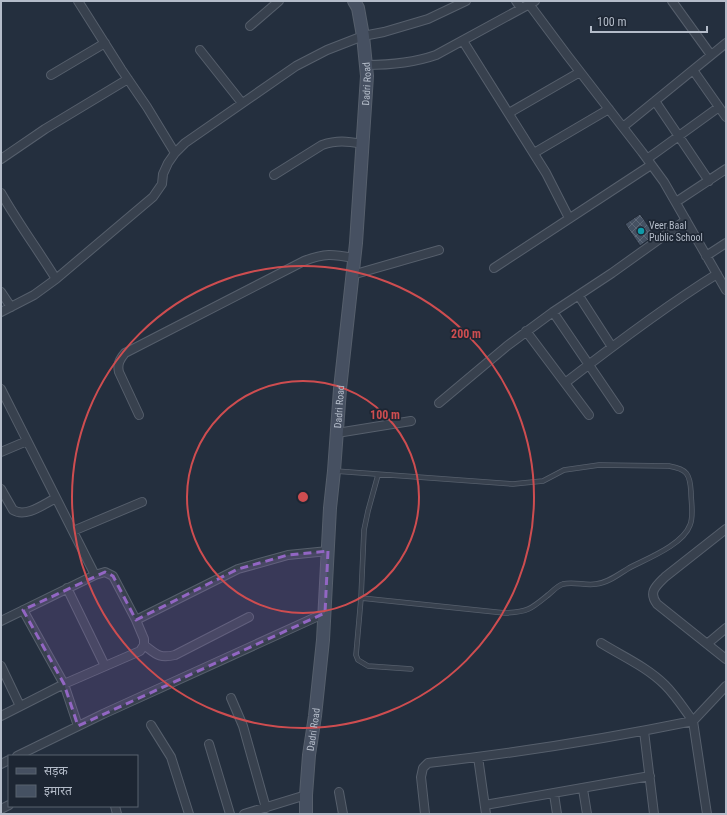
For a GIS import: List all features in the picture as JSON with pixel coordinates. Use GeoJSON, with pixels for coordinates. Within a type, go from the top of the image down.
{"type":"FeatureCollection","features":[{"type":"Feature","properties":{"kind":"main road","name":"Dadri Road"},"geometry":{"type":"LineString","coordinates":[[306,814],[306,795],[325,613],[330,508],[340,389],[354,258],[367,76],[363,36],[358,8],[354,1]]}},
{"type":"Feature","properties":{"kind":"street"},"geometry":{"type":"LineString","coordinates":[[78,1],[175,153]]}},
{"type":"Feature","properties":{"kind":"street"},"geometry":{"type":"LineString","coordinates":[[250,26],[279,1]]}},
{"type":"Feature","properties":{"kind":"street"},"geometry":{"type":"LineString","coordinates":[[1,312],[34,295],[56,279],[153,197],[162,184],[163,174],[168,163],[185,143],[296,66],[326,50],[363,36],[384,32],[428,19],[466,1]]}},
{"type":"Feature","properties":{"kind":"street"},"geometry":{"type":"LineString","coordinates":[[516,1],[521,8]]}},
{"type":"Feature","properties":{"kind":"street"},"geometry":{"type":"LineString","coordinates":[[672,1],[711,55]]}},
{"type":"Feature","properties":{"kind":"street"},"geometry":{"type":"LineString","coordinates":[[366,65],[391,65],[421,60],[436,55],[532,2],[580,72],[649,162],[676,202],[726,290]]}},
{"type":"Feature","properties":{"kind":"street"},"geometry":{"type":"LineString","coordinates":[[463,41],[534,153],[556,190],[569,218]]}},
{"type":"Feature","properties":{"kind":"street"},"geometry":{"type":"LineString","coordinates":[[51,75],[105,43]]}},
{"type":"Feature","properties":{"kind":"street"},"geometry":{"type":"LineString","coordinates":[[623,127],[726,43]]}},
{"type":"Feature","properties":{"kind":"street"},"geometry":{"type":"LineString","coordinates":[[200,50],[242,103]]}},
{"type":"Feature","properties":{"kind":"street"},"geometry":{"type":"LineString","coordinates":[[693,70],[726,117]]}},
{"type":"Feature","properties":{"kind":"street"},"geometry":{"type":"LineString","coordinates":[[509,113],[580,72]]}},
{"type":"Feature","properties":{"kind":"street"},"geometry":{"type":"LineString","coordinates":[[2,155],[128,79]]}},
{"type":"Feature","properties":{"kind":"street"},"geometry":{"type":"LineString","coordinates":[[655,101],[709,181]]}},
{"type":"Feature","properties":{"kind":"street"},"geometry":{"type":"LineString","coordinates":[[494,268],[649,162],[678,136],[719,107]]}},
{"type":"Feature","properties":{"kind":"street"},"geometry":{"type":"LineString","coordinates":[[534,153],[609,109]]}},
{"type":"Feature","properties":{"kind":"street"},"geometry":{"type":"LineString","coordinates":[[274,175],[322,145],[341,140],[362,144]]}},
{"type":"Feature","properties":{"kind":"street"},"geometry":{"type":"LineString","coordinates":[[676,202],[726,169]]}},
{"type":"Feature","properties":{"kind":"street"},"geometry":{"type":"LineString","coordinates":[[1,193],[13,215],[40,252],[56,279]]}},
{"type":"Feature","properties":{"kind":"street"},"geometry":{"type":"LineString","coordinates":[[439,403],[526,331],[579,296],[686,220]]}},
{"type":"Feature","properties":{"kind":"street"},"geometry":{"type":"LineString","coordinates":[[706,256],[726,242]]}},
{"type":"Feature","properties":{"kind":"street"},"geometry":{"type":"LineString","coordinates":[[352,276],[439,250]]}},
{"type":"Feature","properties":{"kind":"street"},"geometry":{"type":"LineString","coordinates":[[139,415],[119,372],[118,366],[120,358],[125,353],[304,261],[325,254],[354,258]]}},
{"type":"Feature","properties":{"kind":"street"},"geometry":{"type":"LineString","coordinates":[[565,383],[612,347],[716,274]]}},
{"type":"Feature","properties":{"kind":"street"},"geometry":{"type":"LineString","coordinates":[[1,292],[11,307]]}},
{"type":"Feature","properties":{"kind":"street"},"geometry":{"type":"LineString","coordinates":[[579,296],[612,347]]}},
{"type":"Feature","properties":{"kind":"street"},"geometry":{"type":"LineString","coordinates":[[553,312],[618,409]]}},
{"type":"Feature","properties":{"kind":"street"},"geometry":{"type":"LineString","coordinates":[[526,331],[589,415]]}},
{"type":"Feature","properties":{"kind":"street"},"geometry":{"type":"LineString","coordinates":[[1,389],[95,575]]}},
{"type":"Feature","properties":{"kind":"street"},"geometry":{"type":"LineString","coordinates":[[337,433],[411,420]]}},
{"type":"Feature","properties":{"kind":"street"},"geometry":{"type":"LineString","coordinates":[[1,452],[27,441]]}},
{"type":"Feature","properties":{"kind":"street"},"geometry":{"type":"LineString","coordinates":[[1,488],[12,510],[21,513],[28,512],[56,498]]}},
{"type":"Feature","properties":{"kind":"street"},"geometry":{"type":"LineString","coordinates":[[73,531],[142,502]]}},
{"type":"Feature","properties":{"kind":"street"},"geometry":{"type":"LineString","coordinates":[[726,529],[665,577],[653,591],[653,599],[657,604],[726,659]]}},
{"type":"Feature","properties":{"kind":"street"},"geometry":{"type":"LineString","coordinates":[[136,620],[238,569],[288,555],[328,551]]}},
{"type":"Feature","properties":{"kind":"street"},"geometry":{"type":"LineString","coordinates":[[1,621],[67,588],[95,575],[106,572],[113,576],[136,620],[144,639],[144,645],[140,650],[64,684],[1,716]]}},
{"type":"Feature","properties":{"kind":"street"},"geometry":{"type":"LineString","coordinates":[[67,588],[105,666]]}},
{"type":"Feature","properties":{"kind":"street"},"geometry":{"type":"LineString","coordinates":[[23,610],[64,684],[78,726]]}},
{"type":"Feature","properties":{"kind":"street"},"geometry":{"type":"LineString","coordinates":[[22,755],[78,726],[325,613]]}},
{"type":"Feature","properties":{"kind":"street"},"geometry":{"type":"LineString","coordinates":[[144,645],[165,658],[175,655],[249,617]]}},
{"type":"Feature","properties":{"kind":"street"},"geometry":{"type":"LineString","coordinates":[[707,644],[726,628]]}},
{"type":"Feature","properties":{"kind":"street"},"geometry":{"type":"LineString","coordinates":[[601,643],[656,677],[679,701],[693,721],[708,814]]}},
{"type":"Feature","properties":{"kind":"street"},"geometry":{"type":"LineString","coordinates":[[1,666],[20,706]]}},
{"type":"Feature","properties":{"kind":"street"},"geometry":{"type":"LineString","coordinates":[[425,814],[421,777],[422,768],[428,763],[478,757],[644,731],[693,721],[726,686]]}},
{"type":"Feature","properties":{"kind":"street"},"geometry":{"type":"LineString","coordinates":[[231,698],[243,726],[266,808]]}},
{"type":"Feature","properties":{"kind":"street"},"geometry":{"type":"LineString","coordinates":[[151,725],[170,756],[189,814]]}},
{"type":"Feature","properties":{"kind":"street"},"geometry":{"type":"LineString","coordinates":[[644,731],[654,814]]}},
{"type":"Feature","properties":{"kind":"street"},"geometry":{"type":"LineString","coordinates":[[209,744],[230,814]]}},
{"type":"Feature","properties":{"kind":"street"},"geometry":{"type":"LineString","coordinates":[[478,757],[486,814]]}},
{"type":"Feature","properties":{"kind":"street"},"geometry":{"type":"LineString","coordinates":[[485,805],[583,789],[650,776]]}},
{"type":"Feature","properties":{"kind":"street"},"geometry":{"type":"LineString","coordinates":[[583,789],[586,814]]}},
{"type":"Feature","properties":{"kind":"street"},"geometry":{"type":"LineString","coordinates":[[339,792],[342,814]]}},
{"type":"Feature","properties":{"kind":"street"},"geometry":{"type":"LineString","coordinates":[[554,794],[557,814]]}},
{"type":"Feature","properties":{"kind":"street"},"geometry":{"type":"LineString","coordinates":[[244,814],[306,795]]}},
{"type":"Feature","properties":{"kind":"lane"},"geometry":{"type":"LineString","coordinates":[[334,471],[513,484],[543,481],[564,470],[599,466],[669,466],[680,468],[685,471],[690,481],[690,525],[687,532],[681,538],[668,547],[604,582],[596,584],[570,583],[560,586],[533,607],[523,612],[505,613],[362,598]]}},
{"type":"Feature","properties":{"kind":"lane"},"geometry":{"type":"LineString","coordinates":[[378,475],[364,530],[362,598],[356,655],[358,660],[368,666],[411,669]]}},
{"type":"Feature","properties":{"kind":"highlighted area"},"geometry":{"type":"Polygon","coordinates":[[[328,551],[325,613],[78,726],[64,684],[23,610],[105,572],[113,576],[136,620],[238,569],[288,555],[328,551]]]}},
{"type":"Feature","properties":{"kind":"building","name":"Veer Baal Public School"},"geometry":{"type":"Polygon","coordinates":[[[640,214],[655,235],[640,246],[625,224],[640,214]]]}},
{"type":"Feature","properties":{"kind":"place","name":"Veer Baal Public School"},"geometry":{"type":"Point","coordinates":[641,231]}}]}
